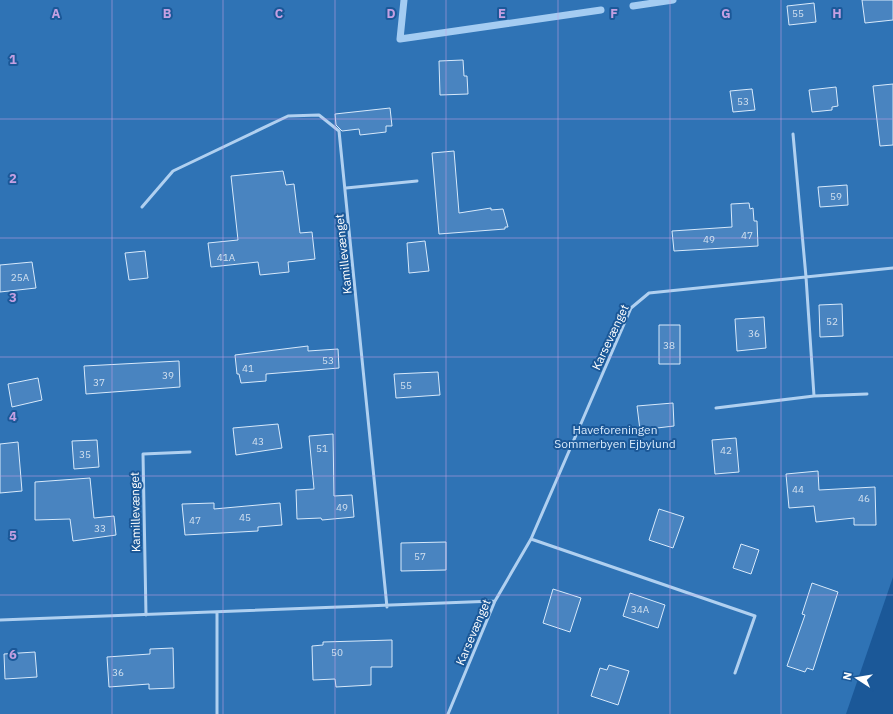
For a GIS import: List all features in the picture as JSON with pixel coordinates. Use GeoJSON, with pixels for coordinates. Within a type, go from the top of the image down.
{"type":"FeatureCollection","features":[{"type":"Feature","properties":{"kind":"lane","name":"Kamillevænget"},"geometry":{"type":"LineString","coordinates":[[142,207],[172,171],[288,116],[319,115],[339,131],[346,188],[387,607]]}},
{"type":"Feature","properties":{"kind":"lane"},"geometry":{"type":"LineString","coordinates":[[793,134],[806,277],[814,396]]}},
{"type":"Feature","properties":{"kind":"lane"},"geometry":{"type":"LineString","coordinates":[[346,188],[417,182]]}},
{"type":"Feature","properties":{"kind":"lane","name":"Karsevænget"},"geometry":{"type":"LineString","coordinates":[[448,714],[495,601],[531,539],[631,308],[650,293],[893,268]]}},
{"type":"Feature","properties":{"kind":"lane"},"geometry":{"type":"LineString","coordinates":[[716,408],[814,396],[868,394]]}},
{"type":"Feature","properties":{"kind":"lane","name":"Kamillevænget"},"geometry":{"type":"LineString","coordinates":[[146,615],[143,454],[190,452]]}},
{"type":"Feature","properties":{"kind":"lane"},"geometry":{"type":"LineString","coordinates":[[531,539],[755,616],[735,673]]}},
{"type":"Feature","properties":{"kind":"lane"},"geometry":{"type":"LineString","coordinates":[[0,620],[387,607],[495,601]]}},
{"type":"Feature","properties":{"kind":"lane"},"geometry":{"type":"LineString","coordinates":[[216,714],[217,612]]}},
{"type":"Feature","properties":{"kind":"green space","name":"Haveforeningen Sommerbyen Ejbylund"},"geometry":{"type":"Polygon","coordinates":[[[0,0],[893,0],[893,577],[846,714],[0,714],[0,0]]]}},
{"type":"Feature","properties":{"kind":"building"},"geometry":{"type":"Polygon","coordinates":[[[862,0],[893,0],[893,20],[865,23],[862,0]]]}},
{"type":"Feature","properties":{"kind":"building"},"geometry":{"type":"Polygon","coordinates":[[[814,3],[816,22],[789,25],[787,6],[814,3]]]}},
{"type":"Feature","properties":{"kind":"building"},"geometry":{"type":"Polygon","coordinates":[[[463,60],[464,76],[467,76],[468,94],[440,95],[439,61],[463,60]]]}},
{"type":"Feature","properties":{"kind":"building"},"geometry":{"type":"Polygon","coordinates":[[[893,84],[893,145],[880,146],[873,86],[893,84]]]}},
{"type":"Feature","properties":{"kind":"building"},"geometry":{"type":"Polygon","coordinates":[[[836,87],[838,106],[832,107],[832,110],[812,112],[809,90],[836,87]]]}},
{"type":"Feature","properties":{"kind":"building"},"geometry":{"type":"Polygon","coordinates":[[[752,89],[755,110],[733,112],[730,91],[752,89]]]}},
{"type":"Feature","properties":{"kind":"building"},"geometry":{"type":"Polygon","coordinates":[[[390,108],[392,126],[386,126],[386,132],[360,135],[359,129],[342,131],[336,125],[335,114],[390,108]]]}},
{"type":"Feature","properties":{"kind":"building"},"geometry":{"type":"Polygon","coordinates":[[[454,151],[459,213],[491,208],[491,210],[503,209],[508,227],[505,227],[505,229],[439,234],[432,153],[454,151]]]}},
{"type":"Feature","properties":{"kind":"building"},"geometry":{"type":"Polygon","coordinates":[[[283,171],[286,185],[294,184],[300,233],[312,232],[315,259],[288,262],[289,272],[260,275],[258,262],[211,267],[208,243],[238,240],[231,176],[283,171]]]}},
{"type":"Feature","properties":{"kind":"building"},"geometry":{"type":"Polygon","coordinates":[[[847,185],[848,205],[820,207],[818,187],[847,185]]]}},
{"type":"Feature","properties":{"kind":"building"},"geometry":{"type":"Polygon","coordinates":[[[749,203],[750,209],[753,208],[754,221],[757,221],[758,246],[674,251],[672,231],[732,227],[731,204],[749,203]]]}},
{"type":"Feature","properties":{"kind":"building"},"geometry":{"type":"Polygon","coordinates":[[[425,241],[429,271],[409,273],[407,243],[425,241]]]}},
{"type":"Feature","properties":{"kind":"building"},"geometry":{"type":"Polygon","coordinates":[[[145,251],[148,278],[129,280],[125,253],[145,251]]]}},
{"type":"Feature","properties":{"kind":"building"},"geometry":{"type":"Polygon","coordinates":[[[32,262],[36,288],[0,292],[0,265],[32,262]]]}},
{"type":"Feature","properties":{"kind":"building"},"geometry":{"type":"Polygon","coordinates":[[[842,304],[843,336],[820,337],[819,305],[842,304]]]}},
{"type":"Feature","properties":{"kind":"building"},"geometry":{"type":"Polygon","coordinates":[[[764,317],[766,348],[737,351],[735,319],[764,317]]]}},
{"type":"Feature","properties":{"kind":"building"},"geometry":{"type":"Polygon","coordinates":[[[659,325],[680,325],[680,364],[659,364],[659,325]]]}},
{"type":"Feature","properties":{"kind":"building"},"geometry":{"type":"Polygon","coordinates":[[[308,346],[308,351],[338,349],[339,368],[266,374],[266,381],[241,383],[239,374],[237,374],[235,355],[308,346]]]}},
{"type":"Feature","properties":{"kind":"building"},"geometry":{"type":"Polygon","coordinates":[[[179,361],[180,387],[86,394],[84,366],[179,361]]]}},
{"type":"Feature","properties":{"kind":"building"},"geometry":{"type":"Polygon","coordinates":[[[438,372],[440,395],[396,398],[394,374],[438,372]]]}},
{"type":"Feature","properties":{"kind":"building"},"geometry":{"type":"Polygon","coordinates":[[[38,378],[42,400],[12,407],[8,384],[38,378]]]}},
{"type":"Feature","properties":{"kind":"building"},"geometry":{"type":"Polygon","coordinates":[[[673,403],[674,426],[640,430],[637,406],[673,403]]]}},
{"type":"Feature","properties":{"kind":"building"},"geometry":{"type":"Polygon","coordinates":[[[278,424],[282,448],[236,455],[233,428],[278,424]]]}},
{"type":"Feature","properties":{"kind":"building"},"geometry":{"type":"Polygon","coordinates":[[[333,434],[334,496],[352,495],[354,517],[322,520],[321,518],[297,519],[296,490],[314,489],[309,436],[333,434]]]}},
{"type":"Feature","properties":{"kind":"building"},"geometry":{"type":"Polygon","coordinates":[[[736,438],[739,472],[715,474],[712,440],[736,438]]]}},
{"type":"Feature","properties":{"kind":"building"},"geometry":{"type":"Polygon","coordinates":[[[97,440],[99,467],[74,469],[72,441],[97,440]]]}},
{"type":"Feature","properties":{"kind":"building"},"geometry":{"type":"Polygon","coordinates":[[[18,442],[22,491],[0,493],[0,444],[18,442]]]}},
{"type":"Feature","properties":{"kind":"building"},"geometry":{"type":"Polygon","coordinates":[[[818,471],[819,490],[875,487],[876,525],[854,525],[854,518],[816,522],[814,506],[789,508],[786,474],[818,471]]]}},
{"type":"Feature","properties":{"kind":"building"},"geometry":{"type":"Polygon","coordinates":[[[90,478],[94,518],[114,516],[116,535],[73,541],[70,519],[35,520],[35,482],[90,478]]]}},
{"type":"Feature","properties":{"kind":"building"},"geometry":{"type":"Polygon","coordinates":[[[214,503],[214,509],[280,503],[282,525],[258,527],[258,531],[185,535],[182,504],[214,503]]]}},
{"type":"Feature","properties":{"kind":"building"},"geometry":{"type":"Polygon","coordinates":[[[659,509],[684,517],[673,548],[649,540],[659,509]]]}},
{"type":"Feature","properties":{"kind":"building"},"geometry":{"type":"Polygon","coordinates":[[[446,542],[446,570],[401,571],[401,543],[446,542]]]}},
{"type":"Feature","properties":{"kind":"building"},"geometry":{"type":"Polygon","coordinates":[[[741,544],[759,550],[751,574],[733,568],[741,544]]]}},
{"type":"Feature","properties":{"kind":"building"},"geometry":{"type":"Polygon","coordinates":[[[812,583],[838,592],[813,670],[807,668],[805,672],[787,666],[805,615],[802,614],[812,583]]]}},
{"type":"Feature","properties":{"kind":"building"},"geometry":{"type":"Polygon","coordinates":[[[553,589],[581,598],[570,632],[543,623],[553,589]]]}},
{"type":"Feature","properties":{"kind":"building"},"geometry":{"type":"Polygon","coordinates":[[[630,593],[665,605],[658,628],[623,616],[630,593]]]}},
{"type":"Feature","properties":{"kind":"building"},"geometry":{"type":"Polygon","coordinates":[[[392,640],[392,667],[371,667],[371,685],[336,687],[335,679],[313,680],[312,646],[323,645],[323,642],[392,640]]]}},
{"type":"Feature","properties":{"kind":"building"},"geometry":{"type":"Polygon","coordinates":[[[173,648],[174,688],[149,689],[149,684],[109,687],[107,657],[150,654],[150,649],[173,648]]]}},
{"type":"Feature","properties":{"kind":"building"},"geometry":{"type":"Polygon","coordinates":[[[35,652],[37,677],[5,679],[4,654],[35,652]]]}},
{"type":"Feature","properties":{"kind":"building"},"geometry":{"type":"Polygon","coordinates":[[[609,665],[629,671],[618,705],[591,696],[600,668],[607,670],[609,665]]]}},
{"type":"Feature","properties":{"kind":"waterway"},"geometry":{"type":"LineString","coordinates":[[404,0],[400,39],[601,10]]}},
{"type":"Feature","properties":{"kind":"waterway"},"geometry":{"type":"LineString","coordinates":[[633,6],[673,0]]}}]}
